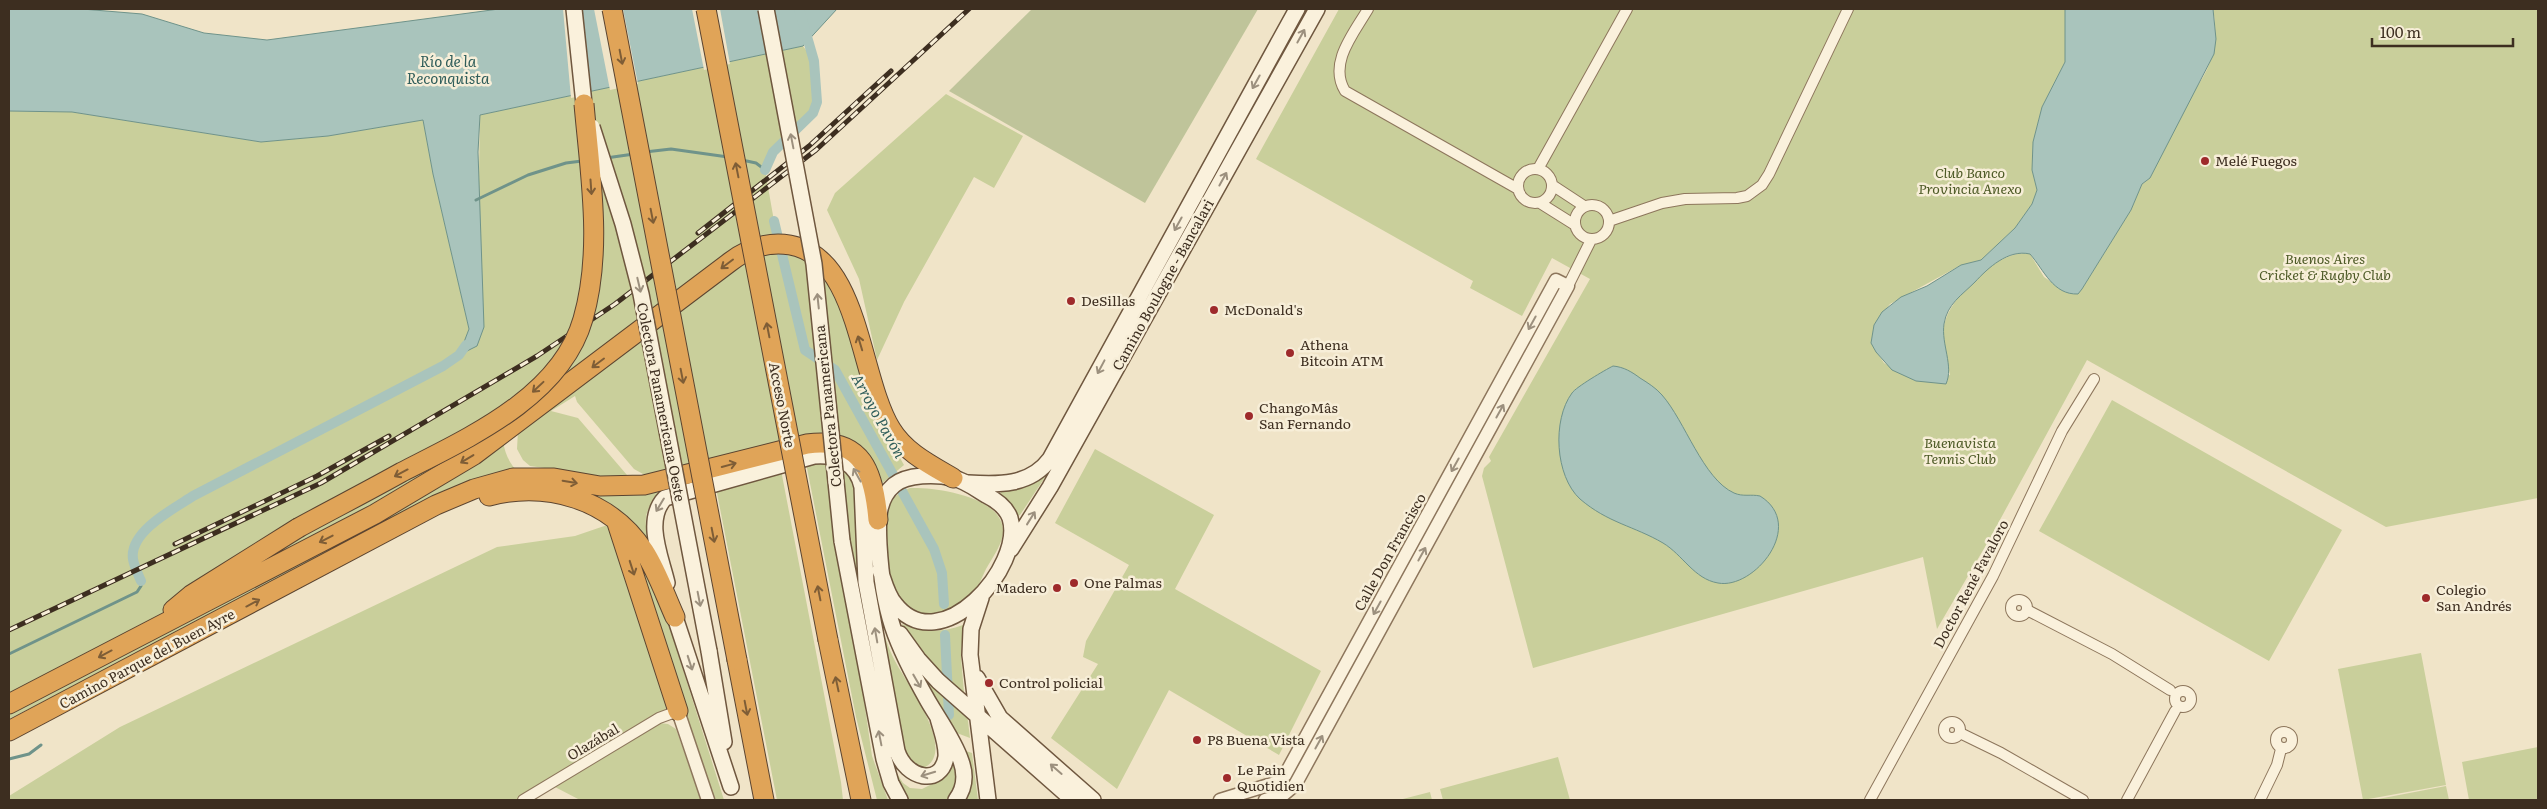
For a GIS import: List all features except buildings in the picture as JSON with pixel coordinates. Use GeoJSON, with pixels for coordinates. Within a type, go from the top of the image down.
{"type":"FeatureCollection","features":[{"type":"Feature","properties":{"kind":"highway"},"geometry":{"type":"LineString","coordinates":[[612,9],[764,800]]}},
{"type":"Feature","properties":{"kind":"highway","name":"Acceso Norte"},"geometry":{"type":"LineString","coordinates":[[706,9],[828,640],[861,800]]}},
{"type":"Feature","properties":{"kind":"highway"},"geometry":{"type":"LineString","coordinates":[[148,632],[191,595],[298,528],[482,429],[531,394],[552,374],[566,356],[582,321],[592,264],[592,210],[584,104]]}},
{"type":"Feature","properties":{"kind":"highway"},"geometry":{"type":"LineString","coordinates":[[148,632],[375,514],[474,456],[730,262],[752,249],[771,244],[792,245],[821,258],[839,281],[876,396],[891,429],[903,445],[915,455],[958,480]]}},
{"type":"Feature","properties":{"kind":"highway"},"geometry":{"type":"LineString","coordinates":[[284,586],[436,505],[490,483],[529,477],[600,486],[644,485],[819,443],[840,445],[850,450],[862,460],[874,486],[878,520]]}},
{"type":"Feature","properties":{"kind":"highway"},"geometry":{"type":"LineString","coordinates":[[284,586],[462,506],[507,492],[541,490],[564,494],[582,500],[616,522],[644,551],[675,617]]}},
{"type":"Feature","properties":{"kind":"highway"},"geometry":{"type":"LineString","coordinates":[[616,522],[678,711]]}},
{"type":"Feature","properties":{"kind":"highway","name":"Camino Parque del Buen Ayre"},"geometry":{"type":"LineString","coordinates":[[9,731],[284,586]]}},
{"type":"Feature","properties":{"kind":"highway","name":"Camino Parque del Buen Ayre"},"geometry":{"type":"LineString","coordinates":[[9,704],[148,632]]}},
{"type":"Feature","properties":{"kind":"main road","name":"Colectora Panamericana Oeste"},"geometry":{"type":"LineString","coordinates":[[574,9],[584,104],[635,268],[709,651],[732,794]]}},
{"type":"Feature","properties":{"kind":"main road","name":"Colectora Panamericana"},"geometry":{"type":"LineString","coordinates":[[766,9],[814,264],[842,541],[884,760],[891,783],[900,800]]}},
{"type":"Feature","properties":{"kind":"main road","name":"Camino Boulogne - Bancalari"},"geometry":{"type":"LineString","coordinates":[[958,480],[995,484],[1021,480],[1038,473],[1050,459],[1297,9]]}},
{"type":"Feature","properties":{"kind":"main road","name":"Camino Boulogne - Bancalari"},"geometry":{"type":"LineString","coordinates":[[1004,559],[1059,470],[1317,9]]}},
{"type":"Feature","properties":{"kind":"main road"},"geometry":{"type":"LineString","coordinates":[[732,794],[675,617],[655,527],[656,512],[665,498],[808,457],[825,455],[840,458],[851,466],[861,482],[866,582],[888,704],[900,759],[915,775],[923,777],[931,775],[940,768],[944,761],[944,740],[938,718]]}},
{"type":"Feature","properties":{"kind":"main road"},"geometry":{"type":"LineString","coordinates":[[880,570],[894,604],[908,616],[921,621],[935,622],[953,617],[966,609],[982,594],[1004,559],[1011,539],[1011,524],[1008,514],[996,501],[958,480],[918,477],[902,480],[889,491],[880,507],[878,520],[880,570],[887,610],[904,658],[959,754],[963,767],[963,787],[956,800]]}},
{"type":"Feature","properties":{"kind":"main road"},"geometry":{"type":"LineString","coordinates":[[982,594],[971,629],[970,655],[988,800]]}},
{"type":"Feature","properties":{"kind":"main road"},"geometry":{"type":"LineString","coordinates":[[887,610],[906,644],[938,681],[1073,800]]}},
{"type":"Feature","properties":{"kind":"main road"},"geometry":{"type":"LineString","coordinates":[[970,655],[981,688],[1000,718],[1093,800]]}},
{"type":"Feature","properties":{"kind":"main road"},"geometry":{"type":"LineString","coordinates":[[983,763],[988,754],[994,749],[1013,747]]}},
{"type":"Feature","properties":{"kind":"street"},"geometry":{"type":"LineString","coordinates":[[1368,9],[1339,63],[1339,80],[1345,91],[1518,189],[1523,199],[1540,203],[1574,225],[1580,235],[1591,240],[1596,239],[1606,232],[1609,221],[1608,216],[1600,207],[1590,205],[1584,206],[1576,214],[1574,225]]}},
{"type":"Feature","properties":{"kind":"street"},"geometry":{"type":"LineString","coordinates":[[1538,169],[1627,9]]}},
{"type":"Feature","properties":{"kind":"street"},"geometry":{"type":"LineString","coordinates":[[1609,221],[1662,203],[1685,199],[1737,198],[1755,192],[1769,174],[1848,9]]}},
{"type":"Feature","properties":{"kind":"street"},"geometry":{"type":"LineString","coordinates":[[1518,189],[1523,173],[1538,169],[1548,174],[1552,185],[1549,196],[1540,203]]}},
{"type":"Feature","properties":{"kind":"street"},"geometry":{"type":"LineString","coordinates":[[1552,185],[1584,206]]}},
{"type":"Feature","properties":{"kind":"street"},"geometry":{"type":"LineString","coordinates":[[1568,286],[1591,240]]}},
{"type":"Feature","properties":{"kind":"street","name":"Calle Don Francisco"},"geometry":{"type":"LineString","coordinates":[[1220,800],[1275,783],[1285,776],[1556,280],[1568,286],[1295,785],[1283,795],[1265,800]]}},
{"type":"Feature","properties":{"kind":"street","name":"Doctor René Favaloro"},"geometry":{"type":"LineString","coordinates":[[1870,800],[1993,576],[2062,430],[2094,379]]}},
{"type":"Feature","properties":{"kind":"street"},"geometry":{"type":"LineString","coordinates":[[2027,610],[2112,654],[2170,690],[2187,691],[2191,698],[2188,705],[2177,706]]}},
{"type":"Feature","properties":{"kind":"street"},"geometry":{"type":"LineString","coordinates":[[2170,690],[2177,706]]}},
{"type":"Feature","properties":{"kind":"street"},"geometry":{"type":"LineString","coordinates":[[2127,800],[2177,706],[2175,696],[2181,691]]}},
{"type":"Feature","properties":{"kind":"street"},"geometry":{"type":"LineString","coordinates":[[678,711],[708,800]]}},
{"type":"Feature","properties":{"kind":"street","name":"Olazábal"},"geometry":{"type":"LineString","coordinates":[[523,800],[659,718],[678,711]]}},
{"type":"Feature","properties":{"kind":"street"},"geometry":{"type":"LineString","coordinates":[[1960,733],[2002,753],[2083,800]]}},
{"type":"Feature","properties":{"kind":"street"},"geometry":{"type":"LineString","coordinates":[[2260,800],[2277,765],[2281,749]]}},
{"type":"Feature","properties":{"kind":"green space"},"geometry":{"type":"Polygon","coordinates":[[[1032,9],[1258,9],[1145,203],[949,91],[1032,9]]]}},
{"type":"Feature","properties":{"kind":"green space"},"geometry":{"type":"Polygon","coordinates":[[[1339,9],[2065,9],[2065,62],[2042,107],[2033,142],[2032,170],[2037,190],[2032,204],[2015,228],[1981,260],[1961,265],[1890,304],[1874,325],[1871,343],[1884,363],[1916,381],[1950,375],[1943,334],[1949,311],[1967,287],[1992,265],[2018,254],[2030,254],[2044,277],[2066,292],[2082,289],[2131,210],[2142,184],[2150,178],[2193,92],[2210,63],[2215,42],[2213,9],[2538,9],[2538,498],[2386,527],[2087,360],[1989,540],[1937,629],[1923,557],[1533,668],[1482,476],[1484,468],[1491,461],[1489,457],[1590,279],[1552,258],[1522,316],[1470,288],[1473,281],[1256,159],[1339,9]]]}},
{"type":"Feature","properties":{"kind":"green space"},"geometry":{"type":"Polygon","coordinates":[[[803,46],[814,61],[817,102],[813,113],[773,152],[765,170],[774,221],[771,244],[474,455],[9,704],[9,111],[72,112],[261,142],[328,136],[423,120],[433,174],[469,329],[460,355],[476,346],[480,115],[803,46]]]}},
{"type":"Feature","properties":{"kind":"green space"},"geometry":{"type":"Polygon","coordinates":[[[946,94],[1023,136],[994,188],[974,177],[904,302],[877,360],[859,279],[827,210],[835,193],[946,94]]]}},
{"type":"Feature","properties":{"kind":"green space"},"geometry":{"type":"Polygon","coordinates":[[[769,252],[802,254],[839,291],[871,406],[904,465],[880,485],[855,449],[652,479],[634,469],[577,402],[575,396],[551,411],[578,418],[633,482],[606,483],[573,472],[530,466],[523,460],[517,449],[518,431],[503,441],[508,458],[519,473],[297,572],[9,719],[9,714],[341,542],[739,265],[769,252]]]}},
{"type":"Feature","properties":{"kind":"green space"},"geometry":{"type":"Polygon","coordinates":[[[2112,400],[2342,530],[2269,661],[2039,531],[2112,400]]]}},
{"type":"Feature","properties":{"kind":"green space"},"geometry":{"type":"Polygon","coordinates":[[[1073,435],[1020,515],[1014,517],[1000,499],[1001,491],[1021,487],[1039,480],[1073,435]]]}},
{"type":"Feature","properties":{"kind":"green space"},"geometry":{"type":"Polygon","coordinates":[[[1095,449],[1214,515],[1175,589],[1321,671],[1279,755],[1169,690],[1117,789],[1051,738],[1098,664],[1083,657],[1086,641],[1129,565],[1055,523],[1095,449]]]}},
{"type":"Feature","properties":{"kind":"green space"},"geometry":{"type":"Polygon","coordinates":[[[816,462],[840,466],[850,475],[856,494],[858,581],[887,737],[896,772],[903,783],[910,788],[922,789],[944,778],[953,764],[955,783],[948,800],[907,800],[890,763],[848,531],[833,534],[862,687],[872,756],[888,800],[877,800],[856,717],[806,463],[816,462]]]}},
{"type":"Feature","properties":{"kind":"green space"},"geometry":{"type":"Polygon","coordinates":[[[781,470],[843,800],[777,800],[716,488],[781,470]]]}},
{"type":"Feature","properties":{"kind":"green space"},"geometry":{"type":"Polygon","coordinates":[[[552,488],[668,488],[653,501],[647,514],[646,528],[650,548],[552,488]]]}},
{"type":"Feature","properties":{"kind":"green space"},"geometry":{"type":"Polygon","coordinates":[[[910,488],[935,489],[966,496],[992,509],[1000,519],[1003,536],[976,591],[967,602],[948,613],[927,615],[907,608],[899,601],[893,591],[888,573],[886,521],[890,504],[901,492],[910,488]]]}},
{"type":"Feature","properties":{"kind":"green space"},"geometry":{"type":"Polygon","coordinates":[[[616,522],[678,711],[523,800],[9,800],[9,796],[120,727],[497,547],[575,536],[616,522]]]}},
{"type":"Feature","properties":{"kind":"green space"},"geometry":{"type":"Polygon","coordinates":[[[636,552],[648,572],[668,622],[724,800],[714,800],[692,733],[683,721],[636,552]]]}},
{"type":"Feature","properties":{"kind":"green space"},"geometry":{"type":"Polygon","coordinates":[[[877,613],[892,655],[928,719],[934,736],[935,751],[931,763],[918,770],[904,756],[877,613]]]}},
{"type":"Feature","properties":{"kind":"green space"},"geometry":{"type":"Polygon","coordinates":[[[902,624],[918,629],[932,630],[963,625],[961,658],[964,692],[959,694],[914,647],[902,624]]]}},
{"type":"Feature","properties":{"kind":"green space"},"geometry":{"type":"Polygon","coordinates":[[[2421,653],[2446,785],[2363,800],[2338,669],[2421,653]]]}},
{"type":"Feature","properties":{"kind":"green space"},"geometry":{"type":"Polygon","coordinates":[[[919,671],[967,713],[970,738],[949,730],[919,671]]]}},
{"type":"Feature","properties":{"kind":"green space"},"geometry":{"type":"Polygon","coordinates":[[[660,723],[668,724],[676,729],[701,800],[580,800],[555,787],[660,723]]]}},
{"type":"Feature","properties":{"kind":"green space"},"geometry":{"type":"Polygon","coordinates":[[[2538,747],[2538,800],[2469,800],[2462,762],[2538,747]]]}},
{"type":"Feature","properties":{"kind":"green space"},"geometry":{"type":"Polygon","coordinates":[[[960,749],[972,753],[978,800],[963,800],[960,749]]]}},
{"type":"Feature","properties":{"kind":"green space"},"geometry":{"type":"Polygon","coordinates":[[[1558,757],[1570,800],[1443,800],[1440,789],[1558,757]]]}},
{"type":"Feature","properties":{"kind":"green space"},"geometry":{"type":"Polygon","coordinates":[[[2446,786],[2449,800],[2373,800],[2446,786]]]}},
{"type":"Feature","properties":{"kind":"green space"},"geometry":{"type":"Polygon","coordinates":[[[1430,792],[1432,800],[1399,800],[1430,792]]]}},
{"type":"Feature","properties":{"kind":"water","name":"Río de la Reconquista"},"geometry":{"type":"Polygon","coordinates":[[[9,9],[82,9],[142,14],[204,33],[267,40],[499,9],[837,9],[803,46],[480,115],[478,152],[484,327],[477,346],[459,355],[469,329],[433,174],[423,120],[328,136],[261,142],[72,112],[9,111],[9,9]]]}},
{"type":"Feature","properties":{"kind":"water"},"geometry":{"type":"Polygon","coordinates":[[[2065,9],[2213,9],[2216,39],[2214,54],[2150,178],[2142,184],[2131,210],[2078,294],[2069,293],[2056,286],[2030,254],[2014,254],[2006,257],[1986,271],[1956,300],[1948,311],[1944,324],[1944,339],[1949,370],[1946,384],[1916,381],[1892,370],[1876,352],[1871,343],[1874,325],[1882,312],[1901,297],[1927,286],[1961,265],[1981,260],[2015,228],[2032,204],[2037,190],[2032,170],[2033,142],[2042,107],[2065,62],[2065,9]]]}},
{"type":"Feature","properties":{"kind":"water"},"geometry":{"type":"Polygon","coordinates":[[[1613,366],[1621,367],[1631,372],[1662,395],[1679,419],[1704,463],[1723,486],[1737,494],[1760,496],[1773,508],[1778,523],[1777,538],[1770,553],[1760,566],[1746,576],[1732,582],[1718,583],[1702,577],[1663,543],[1601,514],[1580,499],[1572,489],[1565,477],[1561,462],[1559,432],[1561,418],[1566,404],[1575,390],[1613,366]]]}},
{"type":"Feature","properties":{"kind":"pier"},"geometry":{"type":"Polygon","coordinates":[[[563,9],[573,9],[585,95],[571,98],[563,9]]]}},
{"type":"Feature","properties":{"kind":"pier"},"geometry":{"type":"Polygon","coordinates":[[[594,9],[623,9],[638,84],[610,90],[594,9]]]}},
{"type":"Feature","properties":{"kind":"pier"},"geometry":{"type":"Polygon","coordinates":[[[692,9],[720,9],[730,64],[704,70],[692,9]]]}},
{"type":"Feature","properties":{"kind":"waterway","name":"Arroyo Pavón"},"geometry":{"type":"LineString","coordinates":[[765,170],[773,152],[813,113],[817,102],[814,61],[799,9]]}},
{"type":"Feature","properties":{"kind":"waterway"},"geometry":{"type":"LineString","coordinates":[[645,152],[671,149],[728,157]]}},
{"type":"Feature","properties":{"kind":"waterway"},"geometry":{"type":"LineString","coordinates":[[606,158],[634,154]]}},
{"type":"Feature","properties":{"kind":"waterway"},"geometry":{"type":"LineString","coordinates":[[742,160],[756,163],[765,170]]}},
{"type":"Feature","properties":{"kind":"waterway"},"geometry":{"type":"LineString","coordinates":[[476,200],[528,175],[566,163],[582,161]]}},
{"type":"Feature","properties":{"kind":"waterway","name":"Arroyo Pavón"},"geometry":{"type":"LineString","coordinates":[[774,221],[805,350],[835,370],[934,549],[942,573],[944,604]]}},
{"type":"Feature","properties":{"kind":"waterway"},"geometry":{"type":"LineString","coordinates":[[141,581],[133,559],[134,549],[138,540],[154,522],[193,496],[443,366],[459,355],[466,345]]}},
{"type":"Feature","properties":{"kind":"waterway"},"geometry":{"type":"LineString","coordinates":[[9,654],[137,592],[141,586],[141,581]]}},
{"type":"Feature","properties":{"kind":"waterway","name":"Arroyo Pavón"},"geometry":{"type":"LineString","coordinates":[[945,635],[949,715]]}},
{"type":"Feature","properties":{"kind":"waterway"},"geometry":{"type":"LineString","coordinates":[[9,759],[29,754],[41,745]]}},
{"type":"Feature","properties":{"kind":"railway"},"geometry":{"type":"LineString","coordinates":[[9,630],[321,483],[537,356],[615,304],[816,150],[969,9]]}},
{"type":"Feature","properties":{"kind":"railway"},"geometry":{"type":"LineString","coordinates":[[698,233],[809,146],[891,71]]}},
{"type":"Feature","properties":{"kind":"railway"},"geometry":{"type":"LineString","coordinates":[[175,544],[317,476],[389,436]]}},
{"type":"Feature","properties":{"kind":"place","name":"Melé Fuegos"},"geometry":{"type":"Point","coordinates":[2205,161]}},
{"type":"Feature","properties":{"kind":"place","name":"DeSillas"},"geometry":{"type":"Point","coordinates":[1071,301]}},
{"type":"Feature","properties":{"kind":"place","name":"McDonald's"},"geometry":{"type":"Point","coordinates":[1214,310]}},
{"type":"Feature","properties":{"kind":"place","name":"Athena Bitcoin ATM"},"geometry":{"type":"Point","coordinates":[1290,353]}},
{"type":"Feature","properties":{"kind":"place","name":"ChangoMâs San Fernando"},"geometry":{"type":"Point","coordinates":[1249,416]}},
{"type":"Feature","properties":{"kind":"place","name":"One Palmas"},"geometry":{"type":"Point","coordinates":[1074,583]}},
{"type":"Feature","properties":{"kind":"place","name":"Madero"},"geometry":{"type":"Point","coordinates":[1057,588]}},
{"type":"Feature","properties":{"kind":"place","name":"Colegio San Andrés"},"geometry":{"type":"Point","coordinates":[2426,598]}},
{"type":"Feature","properties":{"kind":"place","name":"Control policial"},"geometry":{"type":"Point","coordinates":[989,683]}},
{"type":"Feature","properties":{"kind":"place","name":"P8 Buena Vista"},"geometry":{"type":"Point","coordinates":[1197,740]}},
{"type":"Feature","properties":{"kind":"place","name":"Le Pain Quotidien"},"geometry":{"type":"Point","coordinates":[1227,778]}},
{"type":"Feature","properties":{"kind":"park label","name":"Club Banco Provincia Anexo"},"geometry":{"type":"Point","coordinates":[1970,182]}},
{"type":"Feature","properties":{"kind":"park label","name":"Buenos Aires Cricket & Rugby Club"},"geometry":{"type":"Point","coordinates":[2325,268]}},
{"type":"Feature","properties":{"kind":"park label","name":"Buenavista Tennis Club"},"geometry":{"type":"Point","coordinates":[1960,452]}}]}
